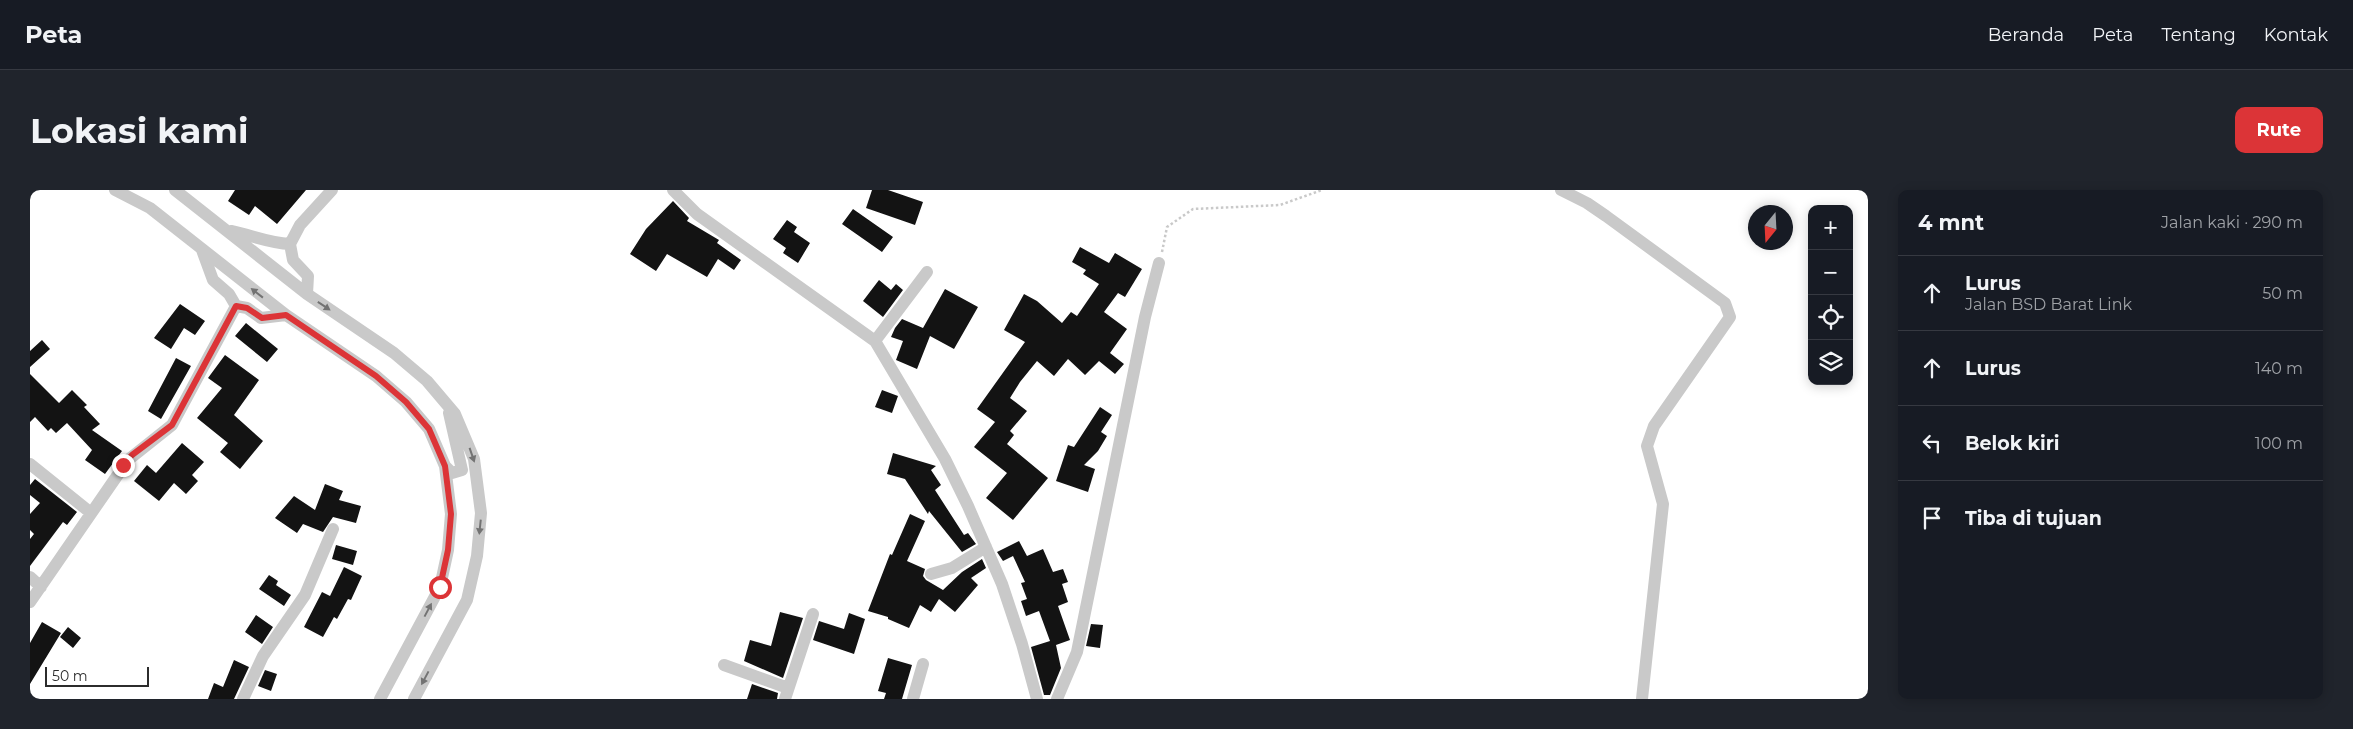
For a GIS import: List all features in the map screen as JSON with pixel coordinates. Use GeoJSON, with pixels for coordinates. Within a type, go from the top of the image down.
{"type":"FeatureCollection","features":[{"type":"Feature","properties":{"kind":"street"},"geometry":{"type":"LineString","coordinates":[[115,190],[150,208],[286,315],[376,376],[406,402],[429,429],[445,466],[451,514],[448,550],[440,587],[380,699]]}},
{"type":"Feature","properties":{"kind":"street"},"geometry":{"type":"LineString","coordinates":[[175,190],[307,294],[394,353],[427,381],[455,414],[474,459],[481,514],[477,556],[467,600],[414,699]]}},
{"type":"Feature","properties":{"kind":"street"},"geometry":{"type":"LineString","coordinates":[[307,294],[308,276],[293,260],[290,244],[300,225],[332,190]]}},
{"type":"Feature","properties":{"kind":"street"},"geometry":{"type":"LineString","coordinates":[[673,190],[697,214],[875,341],[945,459],[986,547],[1005,592],[1037,699]]}},
{"type":"Feature","properties":{"kind":"street"},"geometry":{"type":"LineString","coordinates":[[1561,190],[1606,216],[1725,303],[1730,317],[1654,426],[1647,446],[1663,504],[1642,699]]}},
{"type":"Feature","properties":{"kind":"street"},"geometry":{"type":"LineString","coordinates":[[228,231],[254,235],[270,243],[290,244]]}},
{"type":"Feature","properties":{"kind":"street"},"geometry":{"type":"LineString","coordinates":[[201,249],[213,280],[229,294],[236,306],[247,308],[262,318],[286,315]]}},
{"type":"Feature","properties":{"kind":"street"},"geometry":{"type":"LineString","coordinates":[[1057,699],[1077,652],[1145,317],[1159,263]]}},
{"type":"Feature","properties":{"kind":"street"},"geometry":{"type":"LineString","coordinates":[[875,341],[926,272]]}},
{"type":"Feature","properties":{"kind":"street"},"geometry":{"type":"LineString","coordinates":[[30,602],[132,455],[172,425],[236,306]]}},
{"type":"Feature","properties":{"kind":"street"},"geometry":{"type":"LineString","coordinates":[[445,466],[452,473],[462,470],[448,405]]}},
{"type":"Feature","properties":{"kind":"street"},"geometry":{"type":"LineString","coordinates":[[30,464],[91,513]]}},
{"type":"Feature","properties":{"kind":"street"},"geometry":{"type":"LineString","coordinates":[[243,699],[263,656],[306,595],[333,529]]}},
{"type":"Feature","properties":{"kind":"street"},"geometry":{"type":"LineString","coordinates":[[931,574],[952,568],[986,547]]}},
{"type":"Feature","properties":{"kind":"street"},"geometry":{"type":"LineString","coordinates":[[30,577],[41,587]]}},
{"type":"Feature","properties":{"kind":"street"},"geometry":{"type":"LineString","coordinates":[[724,664],[786,694],[813,614]]}},
{"type":"Feature","properties":{"kind":"street"},"geometry":{"type":"LineString","coordinates":[[913,699],[923,664]]}},
{"type":"Feature","properties":{"kind":"path"},"geometry":{"type":"LineString","coordinates":[[1159,263],[1167,227],[1193,209],[1280,205],[1322,190]]}},
{"type":"Feature","properties":{"kind":"building"},"geometry":{"type":"Polygon","coordinates":[[[235,190],[306,190],[277,224],[255,206],[249,215],[228,201],[235,190]]]}},
{"type":"Feature","properties":{"kind":"building"},"geometry":{"type":"Polygon","coordinates":[[[872,190],[888,190],[923,202],[915,225],[866,208],[872,190]]]}},
{"type":"Feature","properties":{"kind":"building"},"geometry":{"type":"Polygon","coordinates":[[[673,201],[689,218],[687,221],[719,240],[717,243],[741,260],[734,270],[718,259],[707,277],[667,254],[656,271],[630,254],[646,229],[673,201]]]}},
{"type":"Feature","properties":{"kind":"building"},"geometry":{"type":"Polygon","coordinates":[[[853,209],[893,237],[882,252],[842,224],[853,209]]]}},
{"type":"Feature","properties":{"kind":"building"},"geometry":{"type":"Polygon","coordinates":[[[787,220],[797,227],[794,232],[810,243],[798,263],[783,253],[786,248],[773,239],[787,220]]]}},
{"type":"Feature","properties":{"kind":"building"},"geometry":{"type":"Polygon","coordinates":[[[1080,247],[1109,263],[1115,253],[1142,269],[1125,297],[1118,293],[1104,312],[1127,329],[1110,353],[1124,364],[1115,374],[1099,361],[1085,375],[1068,359],[1054,376],[1037,361],[1020,382],[1010,398],[1027,411],[1010,431],[1014,435],[1007,444],[1048,478],[1013,520],[986,498],[1007,473],[974,447],[995,422],[977,409],[1025,342],[1004,330],[1024,294],[1037,301],[1062,323],[1071,312],[1077,316],[1099,284],[1083,274],[1086,270],[1072,262],[1080,247]]]}},
{"type":"Feature","properties":{"kind":"building"},"geometry":{"type":"Polygon","coordinates":[[[879,280],[891,290],[896,284],[903,290],[883,317],[863,301],[879,280]]]}},
{"type":"Feature","properties":{"kind":"building"},"geometry":{"type":"Polygon","coordinates":[[[945,289],[978,307],[954,349],[930,336],[917,369],[896,360],[903,341],[891,337],[895,328],[902,319],[923,328],[945,289]]]}},
{"type":"Feature","properties":{"kind":"building"},"geometry":{"type":"Polygon","coordinates":[[[180,304],[205,321],[195,335],[184,328],[171,349],[154,338],[180,304]]]}},
{"type":"Feature","properties":{"kind":"building"},"geometry":{"type":"Polygon","coordinates":[[[246,323],[278,349],[267,362],[235,336],[246,323]]]}},
{"type":"Feature","properties":{"kind":"building"},"geometry":{"type":"Polygon","coordinates":[[[42,340],[50,349],[30,367],[30,351],[42,340]]]}},
{"type":"Feature","properties":{"kind":"building"},"geometry":{"type":"Polygon","coordinates":[[[225,355],[259,380],[234,415],[263,441],[240,469],[220,452],[228,443],[197,418],[222,388],[208,378],[225,355]]]}},
{"type":"Feature","properties":{"kind":"building"},"geometry":{"type":"Polygon","coordinates":[[[176,358],[191,366],[161,419],[148,411],[176,358]]]}},
{"type":"Feature","properties":{"kind":"building"},"geometry":{"type":"Polygon","coordinates":[[[30,374],[59,403],[72,390],[87,405],[84,407],[100,424],[92,430],[122,451],[105,474],[85,460],[92,450],[67,423],[56,433],[51,428],[48,431],[35,417],[30,422],[30,374]]]}},
{"type":"Feature","properties":{"kind":"building"},"geometry":{"type":"Polygon","coordinates":[[[882,390],[898,396],[892,413],[875,407],[882,390]]]}},
{"type":"Feature","properties":{"kind":"building"},"geometry":{"type":"Polygon","coordinates":[[[1100,407],[1112,415],[1101,432],[1107,436],[1098,451],[1084,465],[1095,469],[1088,492],[1056,481],[1068,445],[1074,447],[1100,407]]]}},
{"type":"Feature","properties":{"kind":"building"},"geometry":{"type":"Polygon","coordinates":[[[182,443],[204,462],[192,475],[198,481],[186,494],[174,483],[159,501],[134,481],[147,465],[156,473],[182,443]]]}},
{"type":"Feature","properties":{"kind":"building"},"geometry":{"type":"Polygon","coordinates":[[[893,453],[936,466],[931,470],[941,485],[935,490],[964,535],[968,533],[976,544],[962,552],[929,511],[928,514],[905,479],[887,474],[893,453]]]}},
{"type":"Feature","properties":{"kind":"building"},"geometry":{"type":"Polygon","coordinates":[[[35,479],[77,512],[67,525],[63,522],[30,566],[30,539],[34,534],[30,530],[30,514],[40,503],[30,495],[30,485],[35,479]]]}},
{"type":"Feature","properties":{"kind":"building"},"geometry":{"type":"Polygon","coordinates":[[[325,484],[343,491],[339,500],[361,506],[356,523],[333,517],[323,532],[303,524],[297,533],[275,518],[294,496],[315,510],[325,484]]]}},
{"type":"Feature","properties":{"kind":"building"},"geometry":{"type":"Polygon","coordinates":[[[910,514],[925,521],[907,561],[925,569],[923,576],[926,580],[943,590],[962,572],[982,559],[986,568],[971,578],[978,585],[955,612],[939,599],[931,612],[920,605],[909,628],[888,619],[888,617],[868,611],[890,554],[892,555],[910,514]]]}},
{"type":"Feature","properties":{"kind":"building"},"geometry":{"type":"Polygon","coordinates":[[[1019,541],[1027,556],[1043,549],[1053,572],[1063,569],[1068,582],[1062,584],[1068,602],[1058,606],[1070,640],[1056,645],[1061,668],[1050,695],[1044,695],[1031,647],[1050,641],[1039,611],[1026,616],[1021,601],[1027,599],[1021,583],[1025,582],[1013,556],[1003,561],[997,552],[1019,541]]]}},
{"type":"Feature","properties":{"kind":"building"},"geometry":{"type":"Polygon","coordinates":[[[336,545],[357,551],[353,565],[332,559],[336,545]]]}},
{"type":"Feature","properties":{"kind":"building"},"geometry":{"type":"Polygon","coordinates":[[[344,567],[362,576],[351,600],[348,599],[337,619],[334,617],[323,637],[304,627],[322,592],[330,596],[344,567]]]}},
{"type":"Feature","properties":{"kind":"building"},"geometry":{"type":"Polygon","coordinates":[[[269,575],[278,581],[276,585],[291,595],[284,606],[259,589],[269,575]]]}},
{"type":"Feature","properties":{"kind":"building"},"geometry":{"type":"Polygon","coordinates":[[[780,612],[803,618],[783,678],[744,661],[750,640],[771,646],[780,612]]]}},
{"type":"Feature","properties":{"kind":"building"},"geometry":{"type":"Polygon","coordinates":[[[849,613],[865,619],[854,654],[813,640],[819,621],[844,629],[849,613]]]}},
{"type":"Feature","properties":{"kind":"building"},"geometry":{"type":"Polygon","coordinates":[[[256,615],[273,627],[262,644],[245,632],[256,615]]]}},
{"type":"Feature","properties":{"kind":"building"},"geometry":{"type":"Polygon","coordinates":[[[42,622],[61,633],[30,684],[30,643],[42,622]]]}},
{"type":"Feature","properties":{"kind":"building"},"geometry":{"type":"Polygon","coordinates":[[[1091,624],[1103,625],[1100,648],[1086,646],[1091,624]]]}},
{"type":"Feature","properties":{"kind":"building"},"geometry":{"type":"Polygon","coordinates":[[[68,627],[81,638],[73,648],[60,637],[68,627]]]}},
{"type":"Feature","properties":{"kind":"building"},"geometry":{"type":"Polygon","coordinates":[[[888,658],[912,665],[902,699],[884,699],[886,693],[878,691],[888,658]]]}},
{"type":"Feature","properties":{"kind":"building"},"geometry":{"type":"Polygon","coordinates":[[[234,660],[249,667],[234,699],[208,699],[214,683],[223,687],[234,660]]]}},
{"type":"Feature","properties":{"kind":"building"},"geometry":{"type":"Polygon","coordinates":[[[265,670],[277,674],[271,691],[258,686],[265,670]]]}},
{"type":"Feature","properties":{"kind":"building"},"geometry":{"type":"Polygon","coordinates":[[[752,684],[778,693],[777,699],[747,699],[752,684]]]}},
{"type":"Feature","properties":{"kind":"route"},"geometry":{"type":"LineString","coordinates":[[123,465],[132,455],[172,425],[236,306],[247,308],[262,318],[286,315],[376,376],[406,402],[429,429],[445,466],[451,514],[448,550],[440,587]]}}]}
